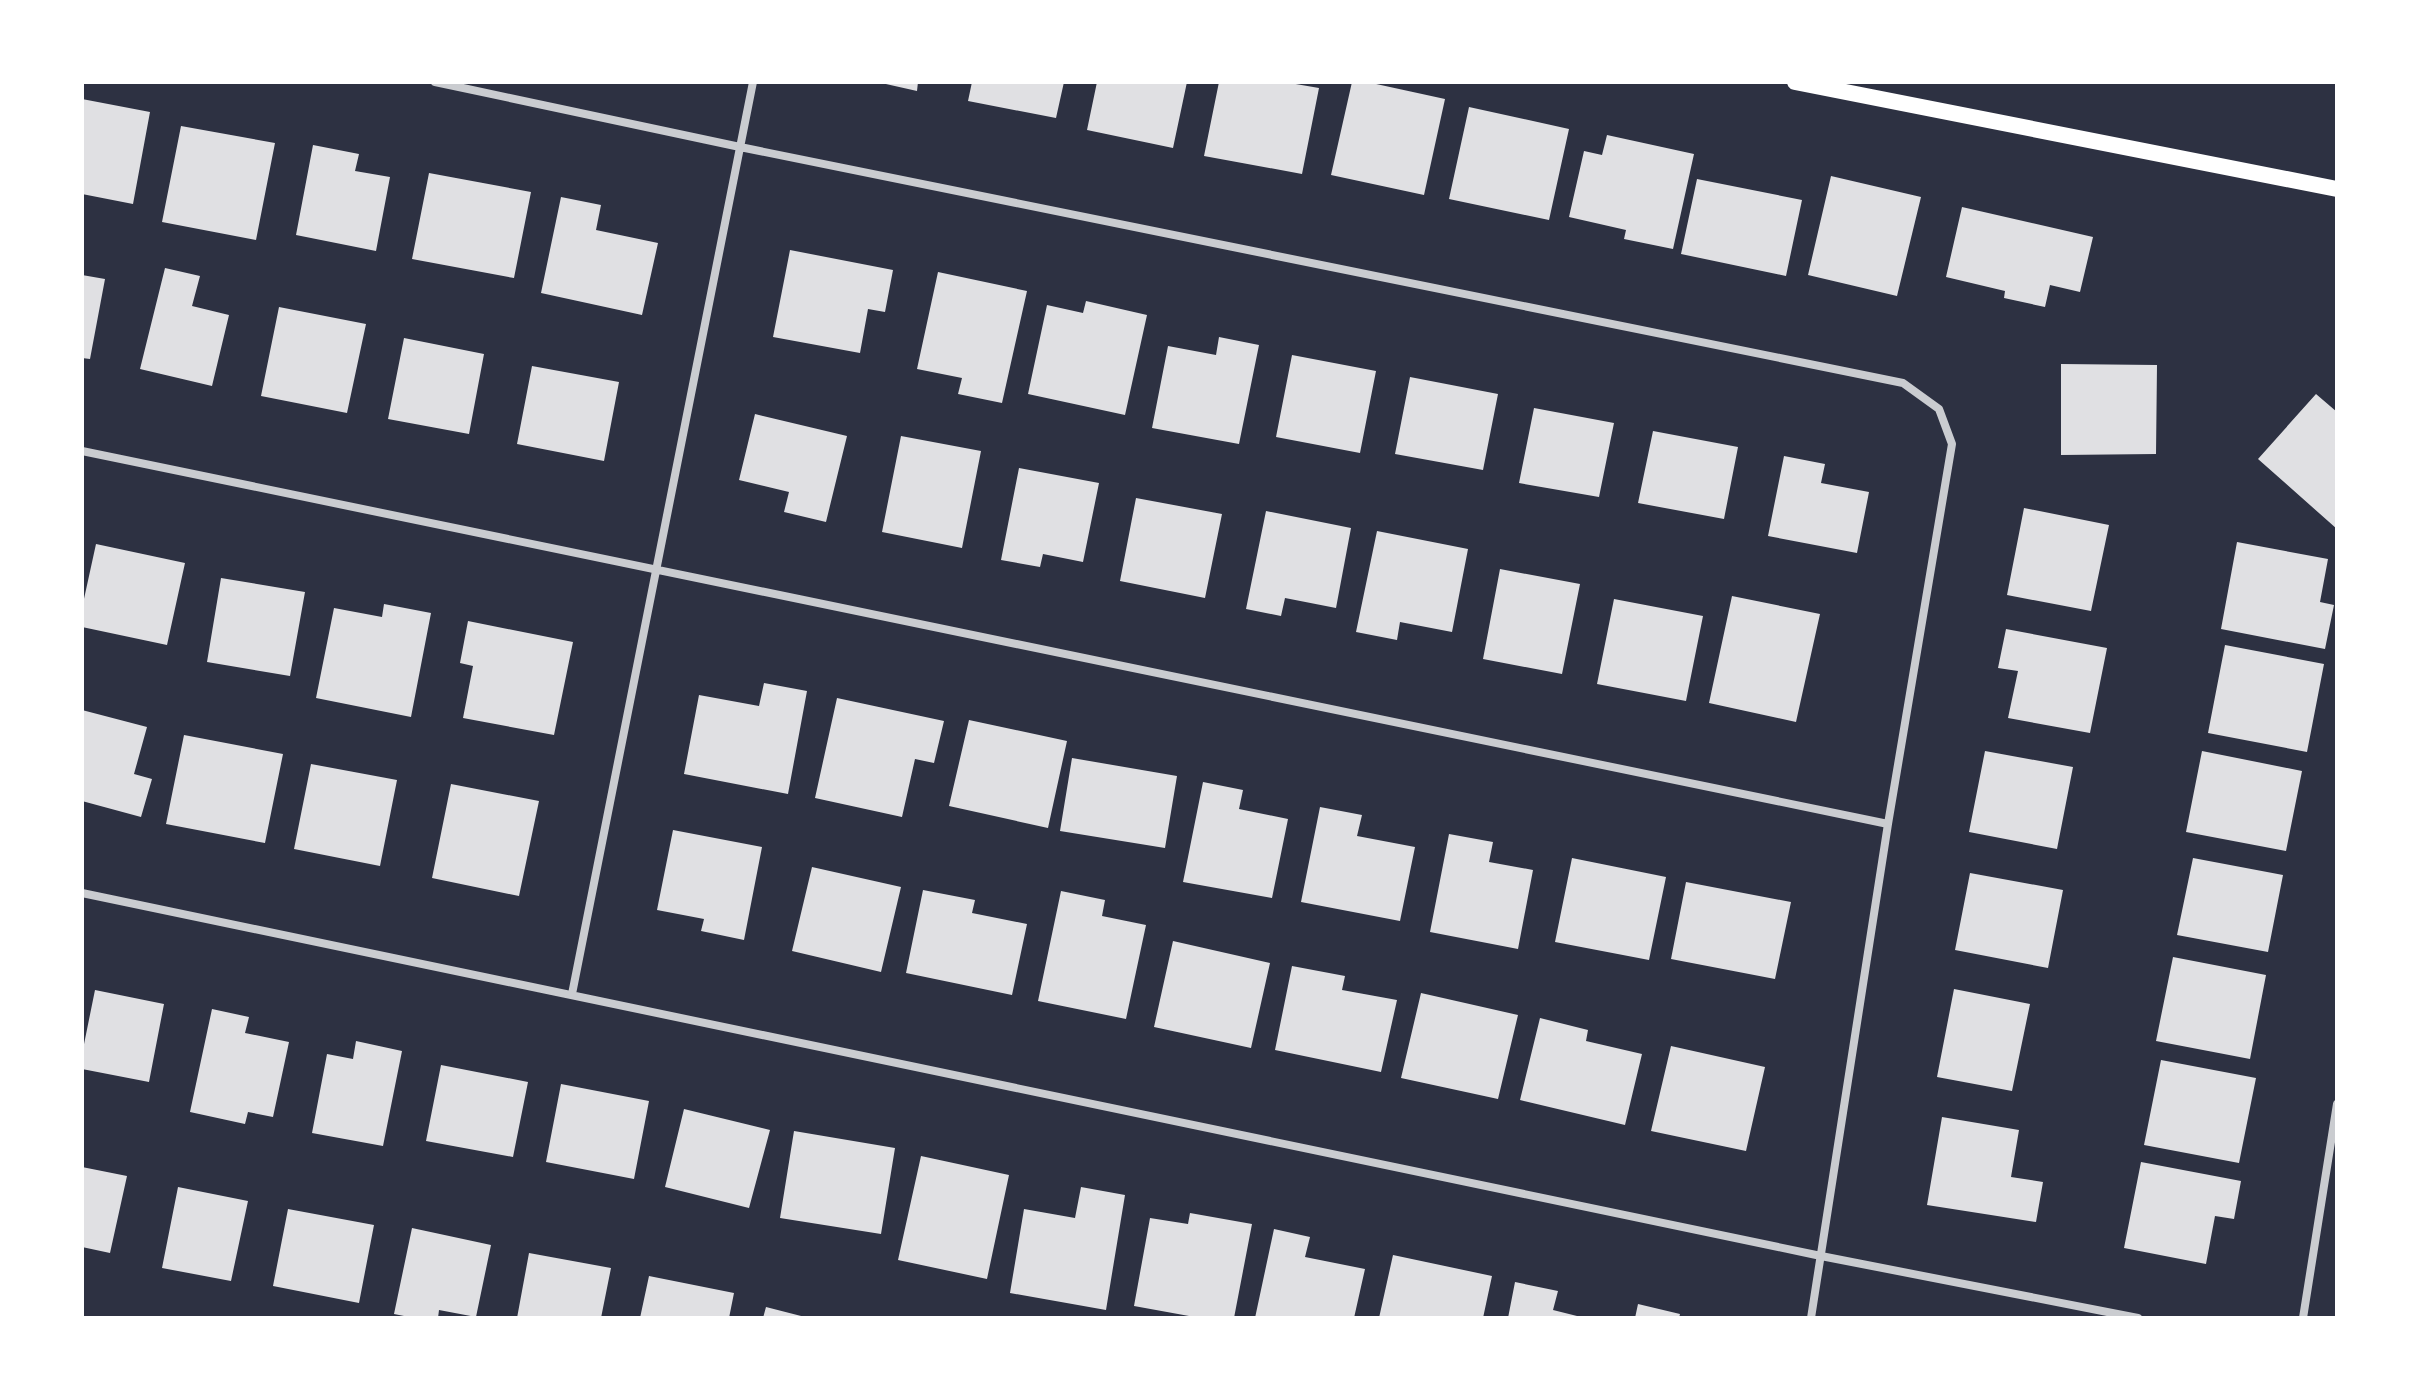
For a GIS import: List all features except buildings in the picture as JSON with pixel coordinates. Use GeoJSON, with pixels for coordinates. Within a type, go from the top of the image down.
{"type":"FeatureCollection","features":[{"type":"Feature","properties":{"kind":"main road"},"geometry":{"type":"LineString","coordinates":[[1795,82],[2337,189]]}},
{"type":"Feature","properties":{"kind":"street"},"geometry":{"type":"LineString","coordinates":[[435,82],[740,147],[1903,383],[1939,409],[1952,444],[1888,824],[1811,1318]]}},
{"type":"Feature","properties":{"kind":"street"},"geometry":{"type":"LineString","coordinates":[[572,994],[753,82]]}},
{"type":"Feature","properties":{"kind":"street"},"geometry":{"type":"LineString","coordinates":[[82,451],[1888,824]]}},
{"type":"Feature","properties":{"kind":"street"},"geometry":{"type":"LineString","coordinates":[[82,893],[1821,1256],[2138,1318]]}},
{"type":"Feature","properties":{"kind":"street"},"geometry":{"type":"LineString","coordinates":[[2303,1318],[2337,1104]]}}]}
